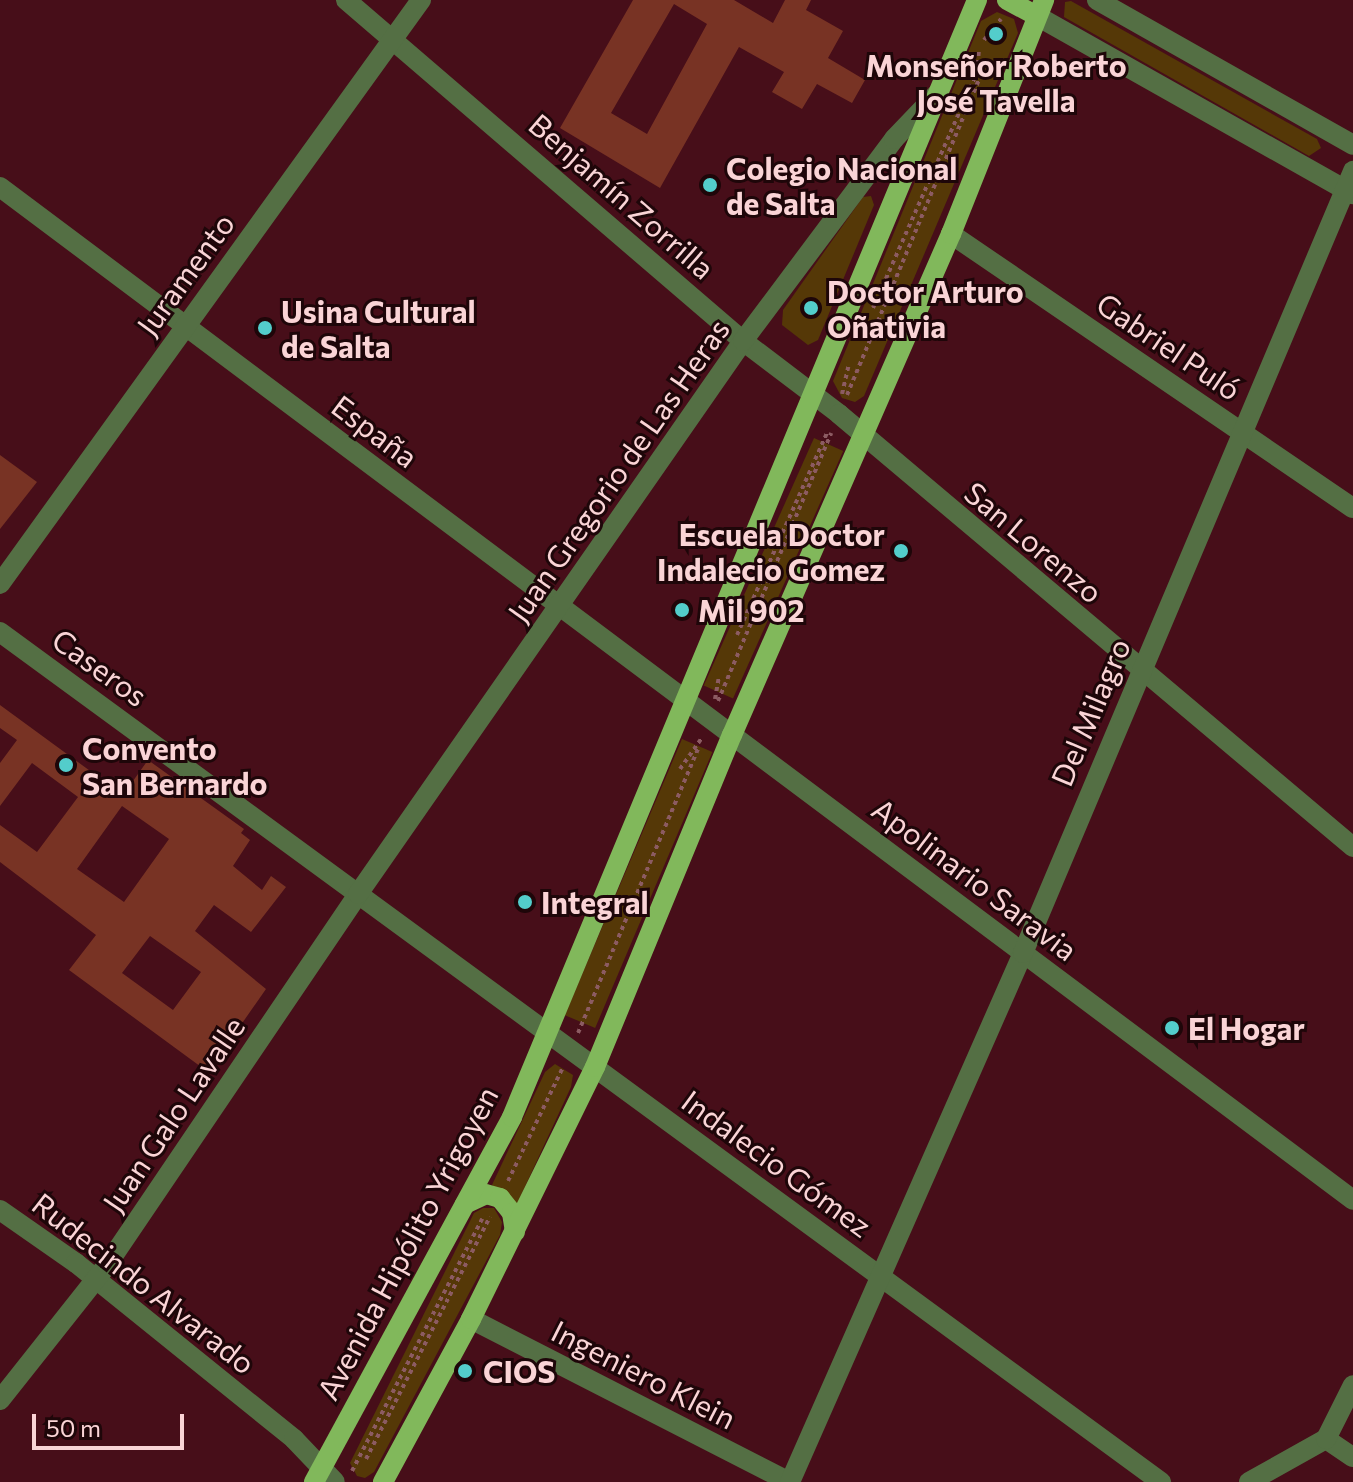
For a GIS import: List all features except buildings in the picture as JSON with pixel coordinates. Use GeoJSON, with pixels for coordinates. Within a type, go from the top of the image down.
{"type":"FeatureCollection","features":[{"type":"Feature","properties":{"kind":"main road","name":"Avenida Hipólito Yrigoyen"},"geometry":{"type":"LineString","coordinates":[[323,1477],[512,1117],[815,397],[977,0]]}},
{"type":"Feature","properties":{"kind":"main road"},"geometry":{"type":"LineString","coordinates":[[383,1482],[471,1319],[595,1067],[732,735],[951,234],[1041,8],[1007,0]]}},
{"type":"Feature","properties":{"kind":"main road"},"geometry":{"type":"LineString","coordinates":[[465,1204],[486,1194],[500,1198],[512,1213],[515,1232]]}},
{"type":"Feature","properties":{"kind":"street","name":"Benjamín Zorrilla"},"geometry":{"type":"LineString","coordinates":[[346,0],[743,341],[839,414],[861,435]]}},
{"type":"Feature","properties":{"kind":"street","name":"Juramento"},"geometry":{"type":"LineString","coordinates":[[0,584],[421,0]]}},
{"type":"Feature","properties":{"kind":"street"},"geometry":{"type":"LineString","coordinates":[[1097,0],[1353,145]]}},
{"type":"Feature","properties":{"kind":"street"},"geometry":{"type":"LineString","coordinates":[[1041,8],[1351,185]]}},
{"type":"Feature","properties":{"kind":"street","name":"Juan Gregorio de Las Heras"},"geometry":{"type":"LineString","coordinates":[[358,894],[743,341],[894,139],[940,92]]}},
{"type":"Feature","properties":{"kind":"street","name":"Del Milagro"},"geometry":{"type":"LineString","coordinates":[[789,1482],[1023,953],[1139,670],[1351,185]]}},
{"type":"Feature","properties":{"kind":"street","name":"España"},"geometry":{"type":"LineString","coordinates":[[0,187],[560,607]]}},
{"type":"Feature","properties":{"kind":"street","name":"Gabriel Puló"},"geometry":{"type":"LineString","coordinates":[[951,234],[1353,508]]}},
{"type":"Feature","properties":{"kind":"street","name":"San Lorenzo"},"geometry":{"type":"LineString","coordinates":[[861,435],[1353,847]]}},
{"type":"Feature","properties":{"kind":"street","name":"Apolinario Saravia"},"geometry":{"type":"LineString","coordinates":[[560,607],[686,706],[732,735],[1353,1200]]}},
{"type":"Feature","properties":{"kind":"street","name":"Caseros"},"geometry":{"type":"LineString","coordinates":[[0,632],[358,894]]}},
{"type":"Feature","properties":{"kind":"street","name":"Indalecio Gómez"},"geometry":{"type":"LineString","coordinates":[[358,894],[548,1030],[1161,1482]]}},
{"type":"Feature","properties":{"kind":"street","name":"Juan Galo Lavalle"},"geometry":{"type":"LineString","coordinates":[[0,1400],[97,1279],[358,894]]}},
{"type":"Feature","properties":{"kind":"street","name":"Rudecindo Alvarado"},"geometry":{"type":"LineString","coordinates":[[0,1210],[97,1279],[294,1439],[323,1477]]}},
{"type":"Feature","properties":{"kind":"street","name":"Ingeniero Klein"},"geometry":{"type":"LineString","coordinates":[[471,1319],[789,1482]]}},
{"type":"Feature","properties":{"kind":"street"},"geometry":{"type":"LineString","coordinates":[[1249,1482],[1326,1439],[1353,1385]]}},
{"type":"Feature","properties":{"kind":"street"},"geometry":{"type":"LineString","coordinates":[[1326,1439],[1353,1457]]}},
{"type":"Feature","properties":{"kind":"path"},"geometry":{"type":"LineString","coordinates":[[366,1459],[500,1198],[571,1049],[981,75],[1000,69]]}},
{"type":"Feature","properties":{"kind":"shaded area"},"geometry":{"type":"Polygon","coordinates":[[[1071,1],[1317,139],[1321,148],[1309,156],[1064,17],[1065,2],[1071,1]]]}},
{"type":"Feature","properties":{"kind":"shaded area"},"geometry":{"type":"Polygon","coordinates":[[[997,12],[1014,19],[1018,33],[864,396],[855,402],[842,398],[833,381],[981,21],[997,12]]]}},
{"type":"Feature","properties":{"kind":"shaded area"},"geometry":{"type":"Polygon","coordinates":[[[871,196],[874,205],[818,340],[808,345],[782,325],[783,310],[863,197],[871,196]]]}},
{"type":"Feature","properties":{"kind":"shaded area"},"geometry":{"type":"Polygon","coordinates":[[[814,438],[843,451],[733,699],[704,686],[814,438]]]}},
{"type":"Feature","properties":{"kind":"shaded area"},"geometry":{"type":"Polygon","coordinates":[[[682,739],[712,752],[595,1028],[565,1015],[682,739]]]}},
{"type":"Feature","properties":{"kind":"shaded area"},"geometry":{"type":"Polygon","coordinates":[[[555,1064],[573,1075],[571,1087],[516,1206],[492,1185],[545,1072],[555,1064]]]}},
{"type":"Feature","properties":{"kind":"shaded area"},"geometry":{"type":"Polygon","coordinates":[[[483,1208],[494,1208],[502,1222],[500,1235],[374,1472],[365,1478],[357,1476],[350,1463],[474,1213],[483,1208]]]}},
{"type":"Feature","properties":{"kind":"place","name":"Monseñor Roberto José Tavella"},"geometry":{"type":"Point","coordinates":[996,34]}},
{"type":"Feature","properties":{"kind":"place","name":"Colegio Nacional de Salta"},"geometry":{"type":"Point","coordinates":[710,185]}},
{"type":"Feature","properties":{"kind":"place","name":"Doctor Arturo Oñativia"},"geometry":{"type":"Point","coordinates":[811,308]}},
{"type":"Feature","properties":{"kind":"place","name":"Usina Cultural de Salta"},"geometry":{"type":"Point","coordinates":[265,328]}},
{"type":"Feature","properties":{"kind":"place","name":"Escuela Doctor Indalecio Gomez"},"geometry":{"type":"Point","coordinates":[901,551]}},
{"type":"Feature","properties":{"kind":"place","name":"Mil 902"},"geometry":{"type":"Point","coordinates":[682,610]}},
{"type":"Feature","properties":{"kind":"place","name":"Convento San Bernardo"},"geometry":{"type":"Point","coordinates":[66,765]}},
{"type":"Feature","properties":{"kind":"place","name":"Integral"},"geometry":{"type":"Point","coordinates":[525,902]}},
{"type":"Feature","properties":{"kind":"place","name":"El Hogar"},"geometry":{"type":"Point","coordinates":[1172,1028]}},
{"type":"Feature","properties":{"kind":"place","name":"CIOS"},"geometry":{"type":"Point","coordinates":[465,1371]}}]}
